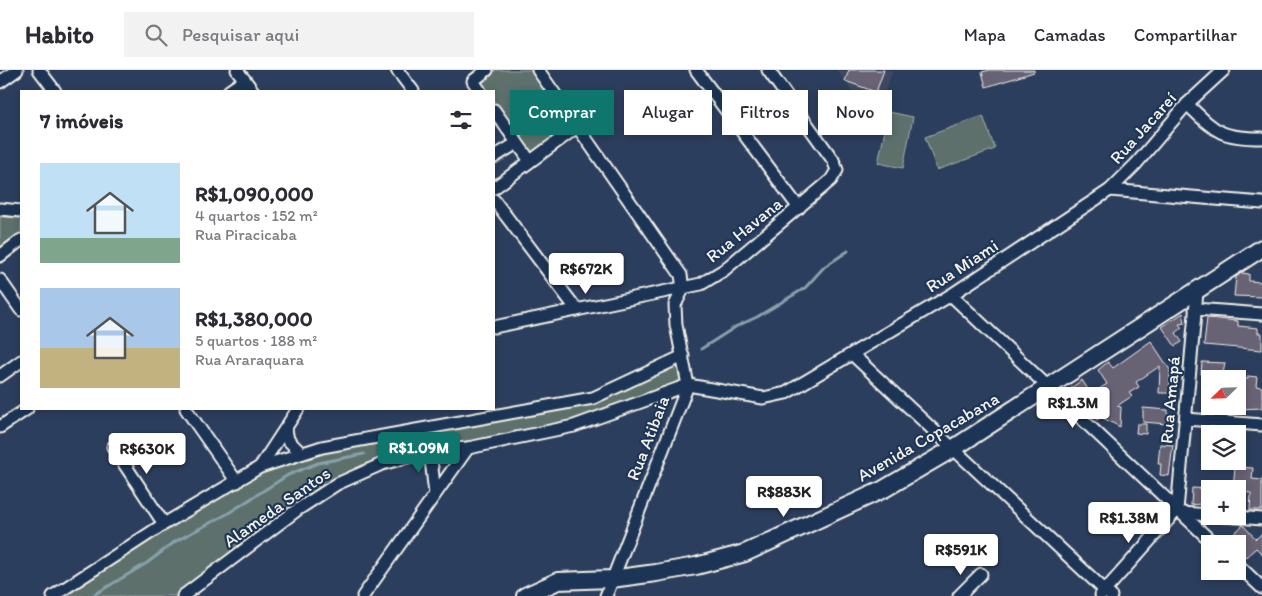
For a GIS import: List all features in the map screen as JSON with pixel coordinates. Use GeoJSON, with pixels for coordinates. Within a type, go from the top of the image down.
{"type":"FeatureCollection","features":[{"type":"Feature","properties":{"kind":"street"},"geometry":{"type":"LineString","coordinates":[[0,82],[17,70]]}},
{"type":"Feature","properties":{"kind":"street"},"geometry":{"type":"LineString","coordinates":[[39,70],[54,90]]}},
{"type":"Feature","properties":{"kind":"street"},"geometry":{"type":"LineString","coordinates":[[237,70],[252,90]]}},
{"type":"Feature","properties":{"kind":"street"},"geometry":{"type":"LineString","coordinates":[[397,70],[412,90]]}},
{"type":"Feature","properties":{"kind":"street"},"geometry":{"type":"LineString","coordinates":[[479,90],[472,80],[487,70]]}},
{"type":"Feature","properties":{"kind":"street"},"geometry":{"type":"LineString","coordinates":[[538,70],[552,90]]}},
{"type":"Feature","properties":{"kind":"street"},"geometry":{"type":"LineString","coordinates":[[696,70],[799,208]]}},
{"type":"Feature","properties":{"kind":"street","name":"Rua Havana"},"geometry":{"type":"LineString","coordinates":[[495,327],[701,284],[724,270],[831,180],[837,170],[833,160],[768,70]]}},
{"type":"Feature","properties":{"kind":"street","name":"Rua Jacareí"},"geometry":{"type":"LineString","coordinates":[[1110,190],[1136,164],[1187,104],[1224,70]]}},
{"type":"Feature","properties":{"kind":"street"},"geometry":{"type":"LineString","coordinates":[[230,90],[245,80]]}},
{"type":"Feature","properties":{"kind":"street"},"geometry":{"type":"LineString","coordinates":[[1187,104],[1213,130],[1237,138],[1262,138]]}},
{"type":"Feature","properties":{"kind":"street"},"geometry":{"type":"LineString","coordinates":[[495,111],[530,162]]}},
{"type":"Feature","properties":{"kind":"street"},"geometry":{"type":"LineString","coordinates":[[495,187],[566,135]]}},
{"type":"Feature","properties":{"kind":"street"},"geometry":{"type":"LineString","coordinates":[[583,135],[681,275],[683,289]]}},
{"type":"Feature","properties":{"kind":"street"},"geometry":{"type":"LineString","coordinates":[[495,156],[517,143]]}},
{"type":"Feature","properties":{"kind":"street"},"geometry":{"type":"LineString","coordinates":[[1110,190],[1262,203]]}},
{"type":"Feature","properties":{"kind":"street","name":"Rua Miami"},"geometry":{"type":"LineString","coordinates":[[688,385],[763,398],[786,393],[853,355],[950,295],[1110,190]]}},
{"type":"Feature","properties":{"kind":"street"},"geometry":{"type":"LineString","coordinates":[[495,201],[577,310]]}},
{"type":"Feature","properties":{"kind":"street"},"geometry":{"type":"LineString","coordinates":[[0,209],[20,211]]}},
{"type":"Feature","properties":{"kind":"street"},"geometry":{"type":"LineString","coordinates":[[0,256],[20,241]]}},
{"type":"Feature","properties":{"kind":"street","name":"Avenida Copacabana"},"geometry":{"type":"LineString","coordinates":[[525,596],[558,581],[612,579],[696,566],[744,553],[884,489],[954,448],[1197,292],[1262,248]]}},
{"type":"Feature","properties":{"kind":"street"},"geometry":{"type":"LineString","coordinates":[[0,280],[20,309]]}},
{"type":"Feature","properties":{"kind":"street","name":"Rua Atibaia"},"geometry":{"type":"LineString","coordinates":[[606,596],[688,385],[676,325],[675,305],[683,289]]}},
{"type":"Feature","properties":{"kind":"street","name":"Rua Amapá"},"geometry":{"type":"LineString","coordinates":[[1179,512],[1197,292]]}},
{"type":"Feature","properties":{"kind":"street"},"geometry":{"type":"LineString","coordinates":[[950,295],[1204,535]]}},
{"type":"Feature","properties":{"kind":"street"},"geometry":{"type":"LineString","coordinates":[[1195,309],[1262,314]]}},
{"type":"Feature","properties":{"kind":"street"},"geometry":{"type":"LineString","coordinates":[[853,355],[954,448],[1105,594],[1179,512]]}},
{"type":"Feature","properties":{"kind":"street"},"geometry":{"type":"LineString","coordinates":[[53,596],[164,524],[237,482],[260,466],[322,447],[593,398],[683,356]]}},
{"type":"Feature","properties":{"kind":"street"},"geometry":{"type":"LineString","coordinates":[[0,376],[20,362]]}},
{"type":"Feature","properties":{"kind":"street","name":"Alameda Santos"},"geometry":{"type":"LineString","coordinates":[[183,596],[297,510],[338,484],[382,464],[430,451],[468,448],[574,426],[688,385]]}},
{"type":"Feature","properties":{"kind":"street"},"geometry":{"type":"LineString","coordinates":[[0,428],[26,410]]}},
{"type":"Feature","properties":{"kind":"street"},"geometry":{"type":"LineString","coordinates":[[187,410],[237,482]]}},
{"type":"Feature","properties":{"kind":"street"},"geometry":{"type":"LineString","coordinates":[[260,466],[286,430],[297,410]]}},
{"type":"Feature","properties":{"kind":"street"},"geometry":{"type":"LineString","coordinates":[[1186,419],[1262,425]]}},
{"type":"Feature","properties":{"kind":"street"},"geometry":{"type":"LineString","coordinates":[[286,430],[288,440],[301,453]]}},
{"type":"Feature","properties":{"kind":"street"},"geometry":{"type":"LineString","coordinates":[[113,447],[164,524]]}},
{"type":"Feature","properties":{"kind":"street"},"geometry":{"type":"LineString","coordinates":[[363,596],[468,448]]}},
{"type":"Feature","properties":{"kind":"street"},"geometry":{"type":"LineString","coordinates":[[430,451],[435,494]]}},
{"type":"Feature","properties":{"kind":"street"},"geometry":{"type":"LineString","coordinates":[[1179,512],[1201,514]]}},
{"type":"Feature","properties":{"kind":"street"},"geometry":{"type":"LineString","coordinates":[[1246,518],[1262,519]]}},
{"type":"Feature","properties":{"kind":"street"},"geometry":{"type":"LineString","coordinates":[[1246,573],[1262,588]]}},
{"type":"Feature","properties":{"kind":"street"},"geometry":{"type":"LineString","coordinates":[[959,596],[981,574]]}},
{"type":"Feature","properties":{"kind":"shaded area"},"geometry":{"type":"Polygon","coordinates":[[[487,70],[538,70],[552,90],[510,90],[510,133],[495,111],[495,90],[479,90],[473,81],[487,70]]]}},
{"type":"Feature","properties":{"kind":"shaded area"},"geometry":{"type":"Polygon","coordinates":[[[837,70],[893,70],[886,90],[851,90],[837,70]]]}},
{"type":"Feature","properties":{"kind":"shaded area"},"geometry":{"type":"Polygon","coordinates":[[[892,113],[913,117],[903,168],[878,163],[884,135],[892,135],[892,113]]]}},
{"type":"Feature","properties":{"kind":"shaded area"},"geometry":{"type":"Polygon","coordinates":[[[983,116],[995,149],[937,170],[925,137],[983,116]]]}},
{"type":"Feature","properties":{"kind":"shaded area"},"geometry":{"type":"Polygon","coordinates":[[[512,135],[566,135],[530,161],[512,135]]]}},
{"type":"Feature","properties":{"kind":"shaded area"},"geometry":{"type":"Polygon","coordinates":[[[0,217],[20,218],[20,235],[0,250],[0,217]]]}},
{"type":"Feature","properties":{"kind":"shaded area"},"geometry":{"type":"Polygon","coordinates":[[[683,356],[688,385],[574,426],[430,451],[337,484],[183,596],[53,596],[237,482],[301,453],[569,402],[683,356]]]}},
{"type":"Feature","properties":{"kind":"building"},"geometry":{"type":"Polygon","coordinates":[[[849,70],[884,70],[877,90],[870,90],[845,81],[849,70]]]}},
{"type":"Feature","properties":{"kind":"building"},"geometry":{"type":"Polygon","coordinates":[[[990,70],[1034,70],[1034,72],[986,87],[982,72],[990,70]]]}},
{"type":"Feature","properties":{"kind":"building"},"geometry":{"type":"Polygon","coordinates":[[[1241,273],[1249,274],[1249,281],[1262,282],[1262,297],[1234,296],[1236,277],[1241,273]]]}},
{"type":"Feature","properties":{"kind":"building"},"geometry":{"type":"Polygon","coordinates":[[[1183,313],[1185,323],[1179,324],[1182,328],[1176,333],[1182,342],[1175,346],[1162,327],[1183,313]]]}},
{"type":"Feature","properties":{"kind":"building"},"geometry":{"type":"Polygon","coordinates":[[[1207,318],[1238,321],[1238,326],[1258,328],[1258,333],[1262,333],[1262,350],[1204,345],[1207,318]]]}},
{"type":"Feature","properties":{"kind":"building"},"geometry":{"type":"Polygon","coordinates":[[[1151,341],[1170,370],[1170,393],[1159,393],[1160,366],[1136,382],[1139,387],[1129,393],[1132,396],[1117,406],[1121,407],[1120,427],[1101,417],[1097,420],[1086,403],[1083,405],[1071,388],[1082,380],[1091,394],[1107,384],[1098,370],[1108,362],[1113,368],[1151,341]]]}},
{"type":"Feature","properties":{"kind":"building"},"geometry":{"type":"Polygon","coordinates":[[[1202,362],[1225,363],[1224,370],[1201,370],[1202,362]]]}},
{"type":"Feature","properties":{"kind":"building"},"geometry":{"type":"Polygon","coordinates":[[[1248,376],[1257,377],[1256,386],[1262,387],[1262,408],[1246,409],[1246,379],[1248,379],[1248,376]]]}},
{"type":"Feature","properties":{"kind":"building"},"geometry":{"type":"Polygon","coordinates":[[[1143,408],[1168,410],[1167,424],[1143,422],[1143,408]]]}},
{"type":"Feature","properties":{"kind":"building"},"geometry":{"type":"Polygon","coordinates":[[[1137,424],[1146,424],[1146,434],[1136,433],[1137,424]]]}},
{"type":"Feature","properties":{"kind":"building"},"geometry":{"type":"Polygon","coordinates":[[[1160,444],[1173,445],[1169,476],[1160,475],[1161,464],[1158,464],[1160,444]]]}},
{"type":"Feature","properties":{"kind":"building"},"geometry":{"type":"Polygon","coordinates":[[[1253,468],[1252,479],[1262,480],[1262,510],[1250,510],[1251,493],[1246,493],[1246,480],[1234,480],[1235,470],[1253,468]]]}},
{"type":"Feature","properties":{"kind":"building"},"geometry":{"type":"Polygon","coordinates":[[[1192,488],[1201,488],[1201,504],[1191,505],[1192,488]]]}},
{"type":"Feature","properties":{"kind":"building"},"geometry":{"type":"Polygon","coordinates":[[[1243,525],[1256,539],[1262,533],[1262,554],[1256,548],[1246,557],[1246,535],[1232,535],[1243,525]]]}},
{"type":"Feature","properties":{"kind":"waterway"},"geometry":{"type":"LineString","coordinates":[[701,349],[737,326],[757,317],[805,288],[824,267],[848,251]]}},
{"type":"Feature","properties":{"kind":"waterway"},"geometry":{"type":"LineString","coordinates":[[92,596],[147,563],[176,541],[227,514],[288,475],[318,463],[364,454]]}}]}
